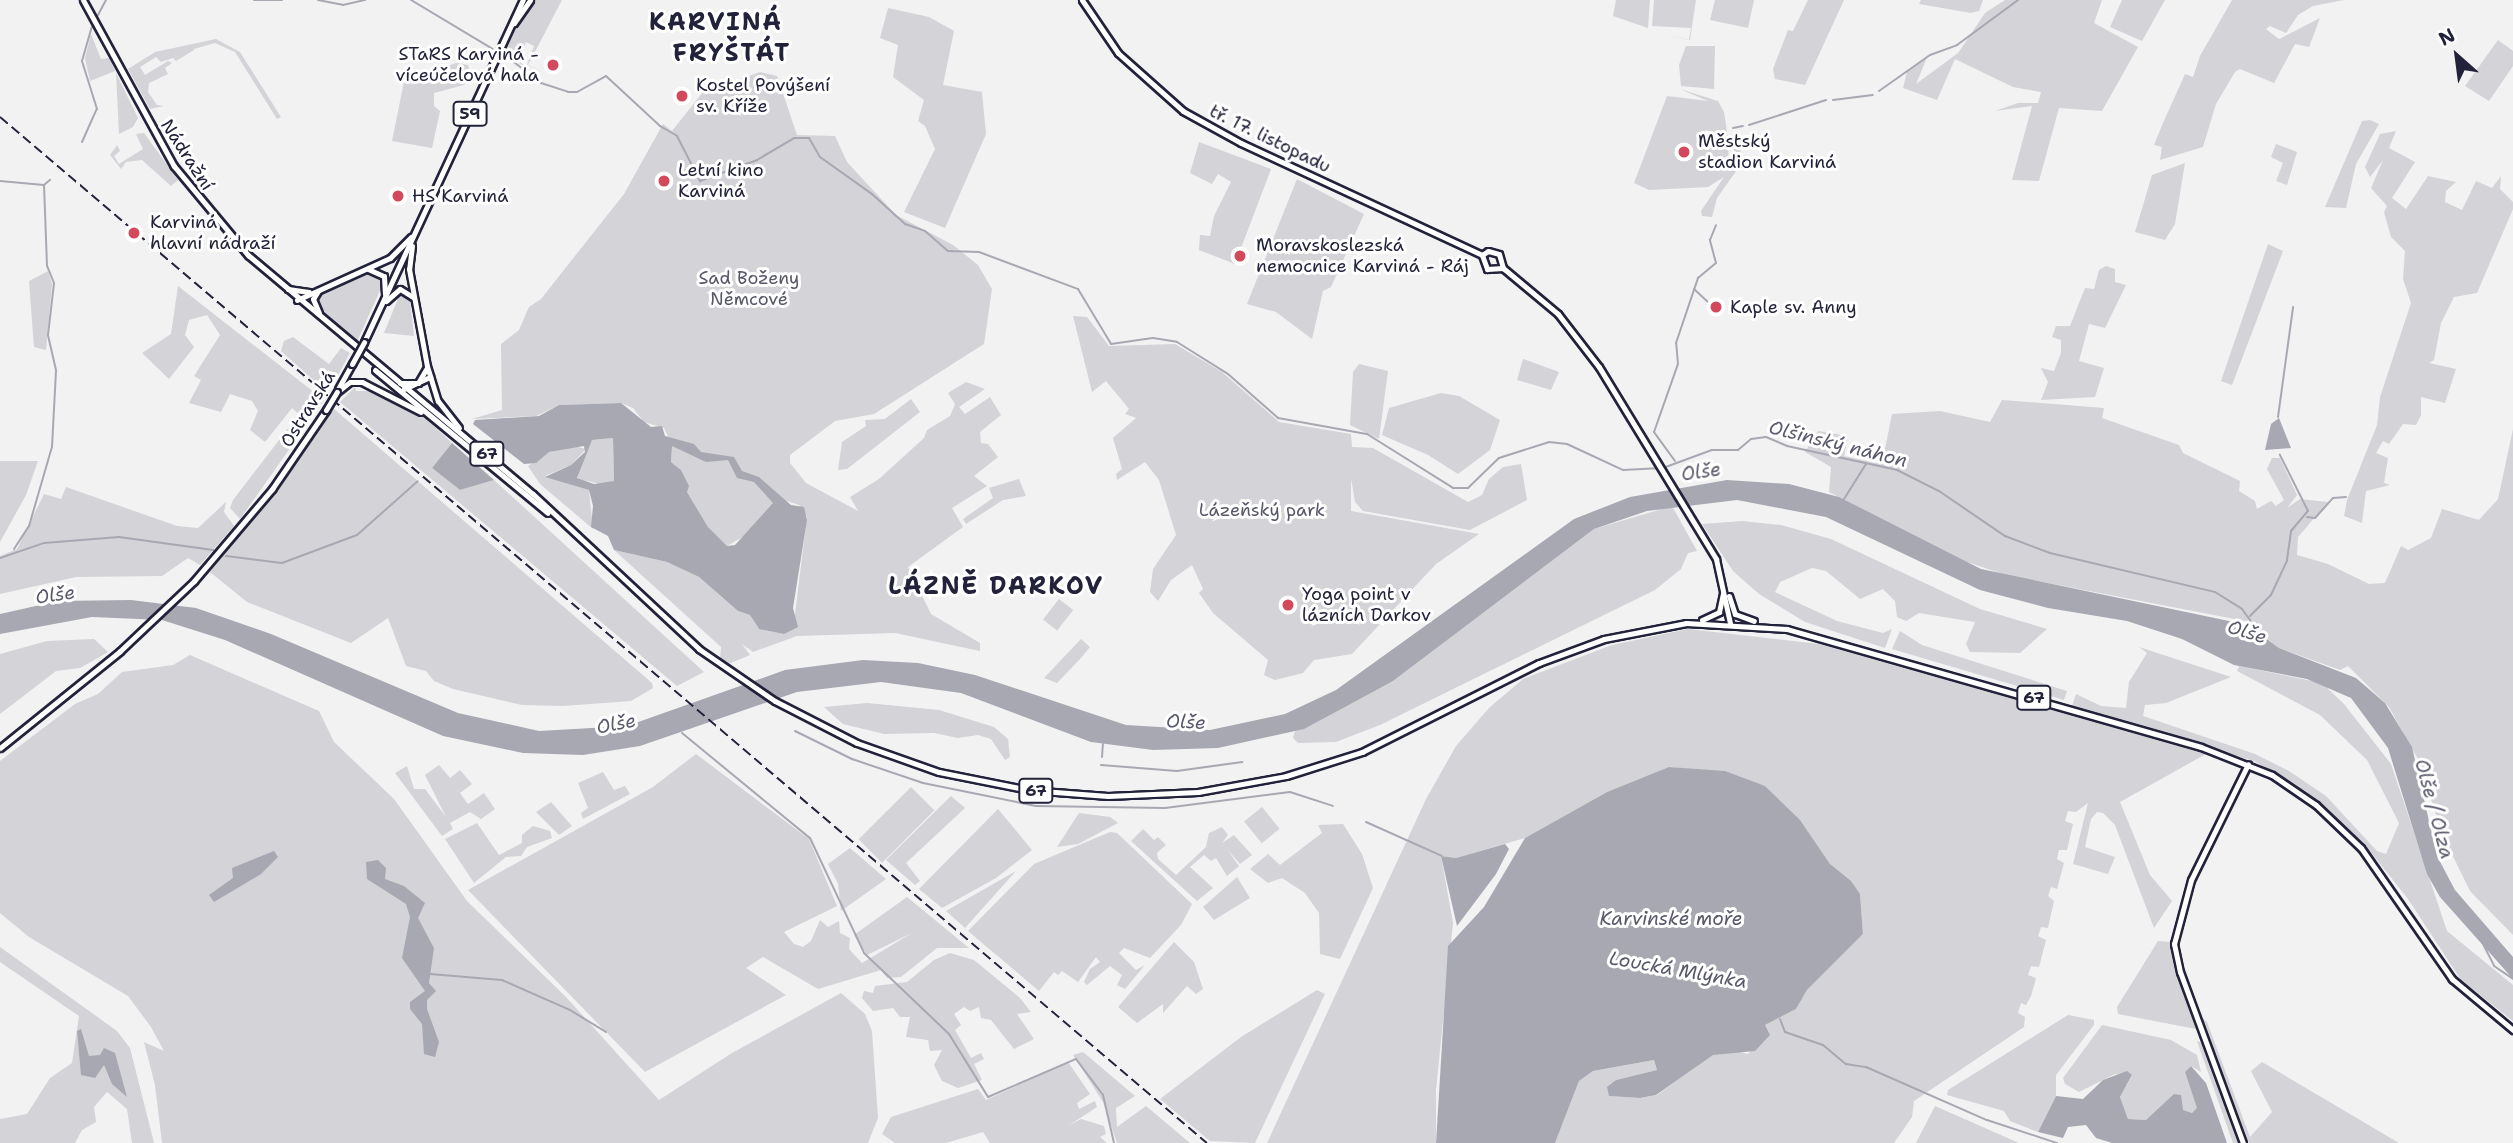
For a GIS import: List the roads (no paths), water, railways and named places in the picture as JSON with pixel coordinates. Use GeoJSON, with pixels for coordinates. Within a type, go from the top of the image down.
{"type":"FeatureCollection","features":[{"type":"Feature","properties":{"kind":"main road","name":"Nádražní"},"geometry":{"type":"LineString","coordinates":[[83,0],[179,173],[233,240],[395,384]]}},
{"type":"Feature","properties":{"kind":"main road","name":"Ostravská"},"geometry":{"type":"LineString","coordinates":[[0,748],[135,638],[190,585],[272,489],[326,410],[364,342],[521,0]]}},
{"type":"Feature","properties":{"kind":"main road"},"geometry":{"type":"LineString","coordinates":[[509,28],[530,0]]}},
{"type":"Feature","properties":{"kind":"main road","name":"tř. 17. listopadu"},"geometry":{"type":"LineString","coordinates":[[1082,0],[1118,53],[1183,111],[1241,143],[1482,255]]}},
{"type":"Feature","properties":{"kind":"main road"},"geometry":{"type":"LineString","coordinates":[[298,300],[393,257],[417,229]]}},
{"type":"Feature","properties":{"kind":"main road"},"geometry":{"type":"LineString","coordinates":[[414,236],[409,265],[430,377],[444,411],[480,449]]}},
{"type":"Feature","properties":{"kind":"main road"},"geometry":{"type":"LineString","coordinates":[[1503,268],[1487,269],[1482,255],[1488,251],[1499,254],[1503,268],[1553,309],[1581,341],[1701,535],[1724,583],[1735,614],[1772,626]]}},
{"type":"Feature","properties":{"kind":"main road"},"geometry":{"type":"LineString","coordinates":[[365,269],[384,276],[384,299]]}},
{"type":"Feature","properties":{"kind":"main road"},"geometry":{"type":"LineString","coordinates":[[283,287],[303,293],[319,289]]}},
{"type":"Feature","properties":{"kind":"main road"},"geometry":{"type":"LineString","coordinates":[[319,289],[314,303],[330,326]]}},
{"type":"Feature","properties":{"kind":"main road"},"geometry":{"type":"LineString","coordinates":[[380,309],[398,289],[408,290],[414,298]]}},
{"type":"Feature","properties":{"kind":"main road","name":"67"},"geometry":{"type":"LineString","coordinates":[[298,300],[436,422],[563,525]]}},
{"type":"Feature","properties":{"kind":"main road"},"geometry":{"type":"LineString","coordinates":[[395,384],[418,383],[427,366]]}},
{"type":"Feature","properties":{"kind":"main road"},"geometry":{"type":"LineString","coordinates":[[405,389],[430,377]]}},
{"type":"Feature","properties":{"kind":"main road"},"geometry":{"type":"LineString","coordinates":[[337,392],[354,381],[362,382],[436,422]]}},
{"type":"Feature","properties":{"kind":"main road","name":"67"},"geometry":{"type":"LineString","coordinates":[[395,384],[405,389],[480,449],[715,661],[803,717],[886,755],[983,782],[1083,795],[1182,794],[1247,784],[1323,766],[1405,733],[1560,654],[1624,634],[1679,624],[1772,626],[1865,648],[2248,764],[2294,789],[2338,823],[2380,872],[2452,979],[2513,1030]]}},
{"type":"Feature","properties":{"kind":"main road"},"geometry":{"type":"LineString","coordinates":[[1724,583],[1730,623]]}},
{"type":"Feature","properties":{"kind":"main road"},"geometry":{"type":"LineString","coordinates":[[1679,624],[1716,615],[1722,608],[1724,583]]}},
{"type":"Feature","properties":{"kind":"main road"},"geometry":{"type":"LineString","coordinates":[[2243,1143],[2174,944],[2191,880],[2248,764]]}},
{"type":"Feature","properties":{"kind":"water"},"geometry":{"type":"Polygon","coordinates":[[[621,403],[651,427],[662,426],[665,436],[694,444],[701,452],[734,457],[742,471],[759,477],[791,505],[804,507],[807,520],[793,608],[798,627],[784,634],[759,629],[750,615],[738,611],[699,577],[667,562],[614,550],[608,536],[591,527],[593,506],[589,490],[545,477],[571,465],[585,452],[584,446],[549,452],[536,463],[524,464],[473,424],[475,420],[539,416],[559,405],[621,403]],[[613,438],[592,440],[577,478],[594,484],[614,481],[613,438]],[[672,446],[671,462],[681,470],[689,486],[687,492],[708,527],[727,546],[735,545],[773,503],[754,482],[737,478],[728,460],[706,462],[672,446]]]}},
{"type":"Feature","properties":{"kind":"water"},"geometry":{"type":"Polygon","coordinates":[[[2279,418],[2291,448],[2265,450],[2271,424],[2279,418]]]}},
{"type":"Feature","properties":{"kind":"water"},"geometry":{"type":"Polygon","coordinates":[[[452,443],[494,480],[460,490],[432,468],[452,443]]]}},
{"type":"Feature","properties":{"kind":"water","name":"Olše"},"geometry":{"type":"Polygon","coordinates":[[[1727,480],[1789,484],[1839,497],[1981,569],[2248,625],[2279,648],[2356,678],[2385,703],[2412,747],[2437,856],[2455,890],[2513,957],[2513,979],[2440,897],[2427,874],[2388,748],[2351,698],[2307,679],[2234,665],[2182,639],[2127,621],[2048,608],[1980,590],[1826,517],[1737,500],[1647,511],[1594,529],[1393,681],[1304,729],[1218,748],[1153,750],[1091,742],[961,693],[881,682],[797,692],[640,746],[583,755],[523,753],[443,736],[225,640],[162,620],[92,617],[0,634],[0,614],[58,601],[131,600],[196,608],[271,634],[458,713],[539,731],[627,726],[785,670],[863,660],[918,663],[975,675],[1126,725],[1210,730],[1285,714],[1336,690],[1574,519],[1630,497],[1727,480]]]}},
{"type":"Feature","properties":{"kind":"water","name":"Karvinské moře"},"geometry":{"type":"Polygon","coordinates":[[[1669,767],[1725,771],[1765,786],[1800,820],[1830,864],[1851,881],[1860,894],[1863,934],[1807,990],[1796,1009],[1765,1025],[1770,1035],[1755,1051],[1713,1055],[1656,1095],[1640,1098],[1609,1096],[1607,1087],[1616,1080],[1657,1070],[1654,1060],[1593,1071],[1579,1081],[1555,1143],[1436,1143],[1448,946],[1484,907],[1525,838],[1607,792],[1669,767]]]}},
{"type":"Feature","properties":{"kind":"water"},"geometry":{"type":"Polygon","coordinates":[[[1505,844],[1509,849],[1496,874],[1457,926],[1441,856],[1456,858],[1505,844]]]}},
{"type":"Feature","properties":{"kind":"water"},"geometry":{"type":"Polygon","coordinates":[[[274,851],[278,857],[261,874],[214,902],[209,895],[233,878],[232,868],[274,851]]]}},
{"type":"Feature","properties":{"kind":"water"},"geometry":{"type":"Polygon","coordinates":[[[378,860],[386,868],[385,879],[404,886],[425,903],[418,918],[434,948],[429,983],[436,991],[427,1000],[427,1009],[439,1042],[435,1057],[424,1054],[422,1024],[410,1009],[410,1002],[425,991],[402,958],[410,917],[406,904],[367,879],[366,862],[378,860]]]}},
{"type":"Feature","properties":{"kind":"water"},"geometry":{"type":"Polygon","coordinates":[[[81,1029],[89,1056],[100,1055],[104,1048],[115,1053],[127,1097],[112,1084],[104,1065],[95,1078],[81,1075],[77,1031],[81,1029]]]}},
{"type":"Feature","properties":{"kind":"water"},"geometry":{"type":"Polygon","coordinates":[[[2191,1066],[2206,1083],[2227,1143],[2112,1143],[2096,1138],[2086,1125],[2068,1127],[2063,1138],[2038,1132],[2056,1096],[2083,1099],[2103,1080],[2127,1071],[2132,1075],[2120,1097],[2128,1119],[2146,1120],[2174,1094],[2181,1095],[2183,1110],[2192,1113],[2197,1108],[2185,1072],[2191,1066]]]}},
{"type":"Feature","properties":{"kind":"waterway","name":"Olšinský náhon"},"geometry":{"type":"LineString","coordinates":[[98,15],[106,0]]}},
{"type":"Feature","properties":{"kind":"waterway","name":"Olšinský náhon"},"geometry":{"type":"LineString","coordinates":[[254,0],[282,0]]}},
{"type":"Feature","properties":{"kind":"waterway","name":"Olšinský náhon"},"geometry":{"type":"LineString","coordinates":[[318,0],[343,5],[365,0]]}},
{"type":"Feature","properties":{"kind":"waterway","name":"Olšinský náhon"},"geometry":{"type":"LineString","coordinates":[[411,0],[493,49]]}},
{"type":"Feature","properties":{"kind":"waterway"},"geometry":{"type":"LineString","coordinates":[[1879,91],[1930,55],[1957,45],[2018,0]]}},
{"type":"Feature","properties":{"kind":"waterway","name":"Olšinský náhon"},"geometry":{"type":"LineString","coordinates":[[82,142],[97,109],[82,61],[92,27]]}},
{"type":"Feature","properties":{"kind":"waterway","name":"Olšinský náhon"},"geometry":{"type":"LineString","coordinates":[[506,56],[541,83],[568,92],[577,92],[606,76],[660,126],[677,136],[700,181],[757,160],[794,138],[809,138],[820,157],[872,194],[905,224],[925,231],[948,251],[979,252],[1078,289],[1111,344],[1153,338],[1177,342],[1228,374],[1278,418],[1367,434],[1453,488],[1468,488],[1499,458],[1549,442],[1567,444],[1623,470],[1657,468]]}},
{"type":"Feature","properties":{"kind":"waterway"},"geometry":{"type":"LineString","coordinates":[[1833,100],[1873,95]]}},
{"type":"Feature","properties":{"kind":"waterway"},"geometry":{"type":"LineString","coordinates":[[1749,125],[1826,100]]}},
{"type":"Feature","properties":{"kind":"waterway"},"geometry":{"type":"LineString","coordinates":[[1733,128],[1743,126]]}},
{"type":"Feature","properties":{"kind":"waterway"},"geometry":{"type":"LineString","coordinates":[[0,181],[44,185],[50,180]]}},
{"type":"Feature","properties":{"kind":"waterway"},"geometry":{"type":"LineString","coordinates":[[14,549],[29,526],[52,447],[56,370],[48,335],[54,283],[47,266],[44,185]]}},
{"type":"Feature","properties":{"kind":"waterway","name":"Olše"},"geometry":{"type":"LineString","coordinates":[[1675,461],[1654,432],[1678,364],[1676,343],[1698,278],[1716,263],[1710,240],[1716,225]]}},
{"type":"Feature","properties":{"kind":"waterway"},"geometry":{"type":"LineString","coordinates":[[1694,289],[1708,302]]}},
{"type":"Feature","properties":{"kind":"waterway"},"geometry":{"type":"LineString","coordinates":[[2278,417],[2293,307]]}},
{"type":"Feature","properties":{"kind":"waterway","name":"Olšinský náhon"},"geometry":{"type":"LineString","coordinates":[[1663,468],[1712,450],[1738,450],[1751,439],[1766,437],[1787,446],[1897,470],[1939,491],[2005,536],[2050,553],[2215,592],[2242,609],[2250,620],[2249,628]]}},
{"type":"Feature","properties":{"kind":"waterway","name":"Olše"},"geometry":{"type":"LineString","coordinates":[[2250,616],[2271,595],[2287,560],[2291,531],[2308,511],[2280,455]]}},
{"type":"Feature","properties":{"kind":"waterway"},"geometry":{"type":"LineString","coordinates":[[1844,499],[1866,464]]}},
{"type":"Feature","properties":{"kind":"waterway"},"geometry":{"type":"LineString","coordinates":[[226,556],[282,563],[357,535],[418,481]]}},
{"type":"Feature","properties":{"kind":"waterway"},"geometry":{"type":"LineString","coordinates":[[2307,517],[2315,518],[2333,498],[2346,497]]}},
{"type":"Feature","properties":{"kind":"waterway"},"geometry":{"type":"LineString","coordinates":[[0,558],[44,543],[119,537],[213,550]]}},
{"type":"Feature","properties":{"kind":"waterway"},"geometry":{"type":"LineString","coordinates":[[795,731],[852,759],[923,783],[1036,806],[1165,808],[1290,792],[1333,806]]}},
{"type":"Feature","properties":{"kind":"waterway"},"geometry":{"type":"LineString","coordinates":[[682,733],[810,838],[864,953],[949,1034],[988,1097],[1076,1059],[1103,1095],[1114,1143]]}},
{"type":"Feature","properties":{"kind":"waterway","name":"Loucká Mlýnka"},"geometry":{"type":"LineString","coordinates":[[1102,757],[1103,744]]}},
{"type":"Feature","properties":{"kind":"waterway","name":"Loucká Mlýnka"},"geometry":{"type":"LineString","coordinates":[[1101,765],[1177,771],[1242,762]]}},
{"type":"Feature","properties":{"kind":"waterway","name":"Loucká Mlýnka"},"geometry":{"type":"LineString","coordinates":[[1366,822],[1442,856]]}},
{"type":"Feature","properties":{"kind":"waterway"},"geometry":{"type":"LineString","coordinates":[[2480,938],[2494,966],[2513,979]]}},
{"type":"Feature","properties":{"kind":"waterway"},"geometry":{"type":"LineString","coordinates":[[430,974],[502,980],[570,1010],[606,1032]]}},
{"type":"Feature","properties":{"kind":"waterway","name":"Loucká Mlýnka"},"geometry":{"type":"LineString","coordinates":[[1780,1019],[1785,1032],[1823,1045],[1846,1064],[1866,1067],[1987,1120],[2057,1143]]}},
{"type":"Feature","properties":{"kind":"railway"},"geometry":{"type":"LineString","coordinates":[[0,117],[1207,1143]]}},
{"type":"Feature","properties":{"kind":"place","name":"STaRS Karviná - víceúčelová hala"},"geometry":{"type":"Point","coordinates":[553,65]}},
{"type":"Feature","properties":{"kind":"place","name":"Kostel Povýšení sv. Kříže"},"geometry":{"type":"Point","coordinates":[682,96]}},
{"type":"Feature","properties":{"kind":"place","name":"Městský stadion Karviná"},"geometry":{"type":"Point","coordinates":[1684,152]}},
{"type":"Feature","properties":{"kind":"place","name":"Letní kino Karviná"},"geometry":{"type":"Point","coordinates":[664,181]}},
{"type":"Feature","properties":{"kind":"place","name":"HS Karviná"},"geometry":{"type":"Point","coordinates":[398,196]}},
{"type":"Feature","properties":{"kind":"place","name":"Karviná hlavní nádraží"},"geometry":{"type":"Point","coordinates":[134,233]}},
{"type":"Feature","properties":{"kind":"place","name":"Moravskoslezská nemocnice Karviná - Ráj"},"geometry":{"type":"Point","coordinates":[1240,256]}},
{"type":"Feature","properties":{"kind":"place","name":"Kaple sv. Anny"},"geometry":{"type":"Point","coordinates":[1716,307]}},
{"type":"Feature","properties":{"kind":"place","name":"Yoga point v lázních Darkov"},"geometry":{"type":"Point","coordinates":[1288,605]}},
{"type":"Feature","properties":{"kind":"district","name":"KARVINÁ"},"geometry":{"type":"Point","coordinates":[716,23]}},
{"type":"Feature","properties":{"kind":"district","name":"FRYŠTÁT"},"geometry":{"type":"Point","coordinates":[732,54]}},
{"type":"Feature","properties":{"kind":"district","name":"LÁZNĚ DARKOV"},"geometry":{"type":"Point","coordinates":[996,587]}},
{"type":"Feature","properties":{"kind":"park label","name":"Sad Boženy Němcové"},"geometry":{"type":"Point","coordinates":[749,289]}},
{"type":"Feature","properties":{"kind":"park label","name":"Lázeňský park"},"geometry":{"type":"Point","coordinates":[1262,510]}},
{"type":"Feature","properties":{"kind":"water label","name":"Olše / Olza"},"geometry":{"type":"Point","coordinates":[2434,809]}}]}
